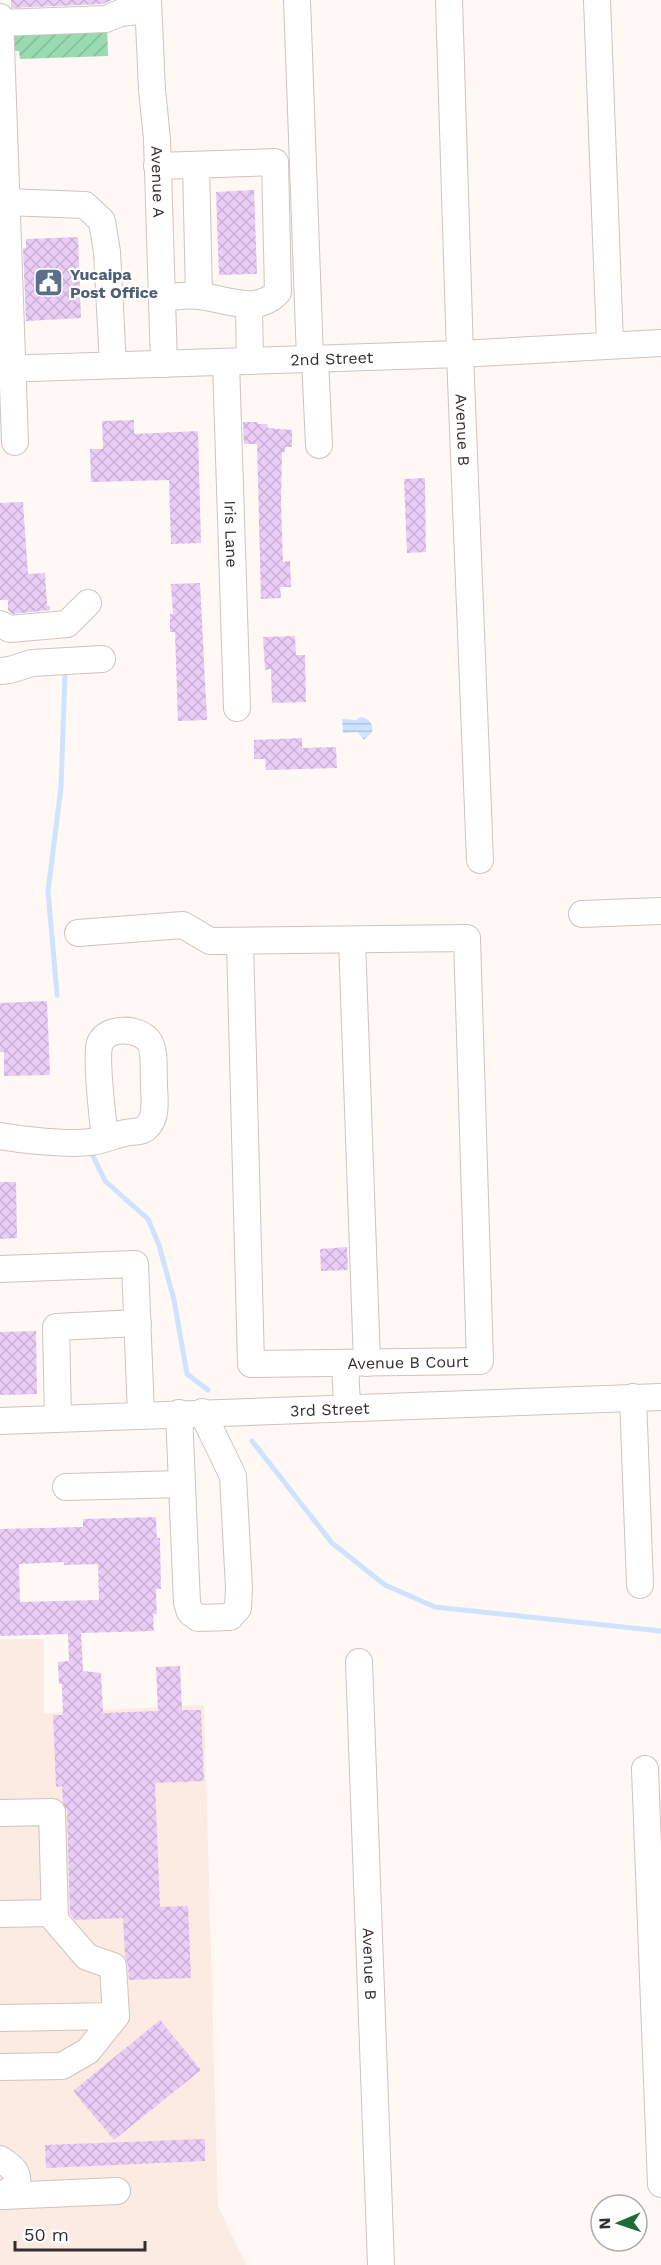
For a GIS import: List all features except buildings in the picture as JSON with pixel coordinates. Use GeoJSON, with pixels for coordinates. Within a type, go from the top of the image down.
{"type":"FeatureCollection","features":[{"type":"Feature","properties":{"kind":"street"},"geometry":{"type":"LineString","coordinates":[[297,0],[319,445]]}},
{"type":"Feature","properties":{"kind":"street","name":"Avenue B"},"geometry":{"type":"LineString","coordinates":[[449,0],[480,860]]}},
{"type":"Feature","properties":{"kind":"street"},"geometry":{"type":"LineString","coordinates":[[597,0],[610,344]]}},
{"type":"Feature","properties":{"kind":"street"},"geometry":{"type":"LineString","coordinates":[[0,23],[106,19],[148,5]]}},
{"type":"Feature","properties":{"kind":"street","name":"Avenue A"},"geometry":{"type":"LineString","coordinates":[[148,5],[158,166],[164,364]]}},
{"type":"Feature","properties":{"kind":"street"},"geometry":{"type":"LineString","coordinates":[[0,17],[6,202],[6,369],[15,442]]}},
{"type":"Feature","properties":{"kind":"street"},"geometry":{"type":"LineString","coordinates":[[158,166],[275,162],[278,292],[272,298],[249,306],[199,296],[162,298]]}},
{"type":"Feature","properties":{"kind":"street"},"geometry":{"type":"LineString","coordinates":[[196,165],[199,296]]}},
{"type":"Feature","properties":{"kind":"street"},"geometry":{"type":"LineString","coordinates":[[6,202],[85,205],[102,222],[107,252],[113,365]]}},
{"type":"Feature","properties":{"kind":"street","name":"Iris Lane"},"geometry":{"type":"LineString","coordinates":[[237,708],[238,361],[249,306]]}},
{"type":"Feature","properties":{"kind":"street","name":"2nd Street"},"geometry":{"type":"LineString","coordinates":[[6,369],[460,354],[661,343]]}},
{"type":"Feature","properties":{"kind":"street"},"geometry":{"type":"LineString","coordinates":[[0,624],[10,629],[68,624],[88,603]]}},
{"type":"Feature","properties":{"kind":"street"},"geometry":{"type":"LineString","coordinates":[[0,671],[32,663],[102,659]]}},
{"type":"Feature","properties":{"kind":"street"},"geometry":{"type":"LineString","coordinates":[[582,914],[661,911]]}},
{"type":"Feature","properties":{"kind":"street","name":"Avenue B Court"},"geometry":{"type":"LineString","coordinates":[[78,933],[183,926],[210,942],[466,938],[480,1361],[250,1364],[240,943]]}},
{"type":"Feature","properties":{"kind":"street"},"geometry":{"type":"LineString","coordinates":[[347,1407],[356,1363],[352,940]]}},
{"type":"Feature","properties":{"kind":"street"},"geometry":{"type":"LineString","coordinates":[[0,1136],[79,1143],[105,1138]]}},
{"type":"Feature","properties":{"kind":"street"},"geometry":{"type":"LineString","coordinates":[[0,1269],[135,1264],[141,1414]]}},
{"type":"Feature","properties":{"kind":"street"},"geometry":{"type":"LineString","coordinates":[[58,1419],[56,1327],[138,1323]]}},
{"type":"Feature","properties":{"kind":"street","name":"3rd Street"},"geometry":{"type":"LineString","coordinates":[[0,1421],[190,1412],[661,1396]]}},
{"type":"Feature","properties":{"kind":"street"},"geometry":{"type":"LineString","coordinates":[[633,1397],[640,1585]]}},
{"type":"Feature","properties":{"kind":"street"},"geometry":{"type":"LineString","coordinates":[[190,1412],[234,1476],[239,1588],[238,1608],[230,1617],[198,1618],[190,1612],[187,1603],[182,1484],[190,1412]]}},
{"type":"Feature","properties":{"kind":"street"},"geometry":{"type":"LineString","coordinates":[[66,1487],[182,1484]]}},
{"type":"Feature","properties":{"kind":"street","name":"Avenue B"},"geometry":{"type":"LineString","coordinates":[[359,1662],[381,2265]]}},
{"type":"Feature","properties":{"kind":"street"},"geometry":{"type":"LineString","coordinates":[[645,1769],[661,2184]]}},
{"type":"Feature","properties":{"kind":"street"},"geometry":{"type":"LineString","coordinates":[[0,1813],[52,1812],[54,1920],[87,1957],[113,1966],[116,2016],[88,2051],[62,2066],[0,2067]]}},
{"type":"Feature","properties":{"kind":"street"},"geometry":{"type":"LineString","coordinates":[[0,1914],[54,1913]]}},
{"type":"Feature","properties":{"kind":"street"},"geometry":{"type":"LineString","coordinates":[[0,2018],[116,2016]]}},
{"type":"Feature","properties":{"kind":"street"},"geometry":{"type":"LineString","coordinates":[[0,2159],[12,2167],[18,2176],[18,2186],[1,2196]]}},
{"type":"Feature","properties":{"kind":"street"},"geometry":{"type":"LineString","coordinates":[[1,2196],[117,2191]]}},
{"type":"Feature","properties":{"kind":"shaded area"},"geometry":{"type":"Polygon","coordinates":[[[0,1639],[44,1639],[44,1713],[204,1705],[218,2206],[246,2265],[0,2265],[0,1639]]]}},
{"type":"Feature","properties":{"kind":"green space"},"geometry":{"type":"Polygon","coordinates":[[[107,24],[108,56],[20,59],[19,51],[13,51],[13,36],[107,24]]]}},
{"type":"Feature","properties":{"kind":"water"},"geometry":{"type":"Polygon","coordinates":[[[360,717],[368,720],[372,726],[372,732],[364,740],[358,732],[343,733],[342,719],[356,720],[360,717]]]}},
{"type":"Feature","properties":{"kind":"waterway"},"geometry":{"type":"LineString","coordinates":[[57,995],[48,891],[61,787],[65,674]]}},
{"type":"Feature","properties":{"kind":"waterway"},"geometry":{"type":"LineString","coordinates":[[93,1156],[105,1181],[148,1219],[159,1245],[174,1300],[187,1374],[208,1390]]}},
{"type":"Feature","properties":{"kind":"waterway"},"geometry":{"type":"LineString","coordinates":[[252,1441],[332,1543],[385,1585],[435,1607],[661,1631]]}},
{"type":"Feature","properties":{"kind":"place","name":"Yucaipa Post Office"},"geometry":{"type":"Point","coordinates":[49,283]}}]}
